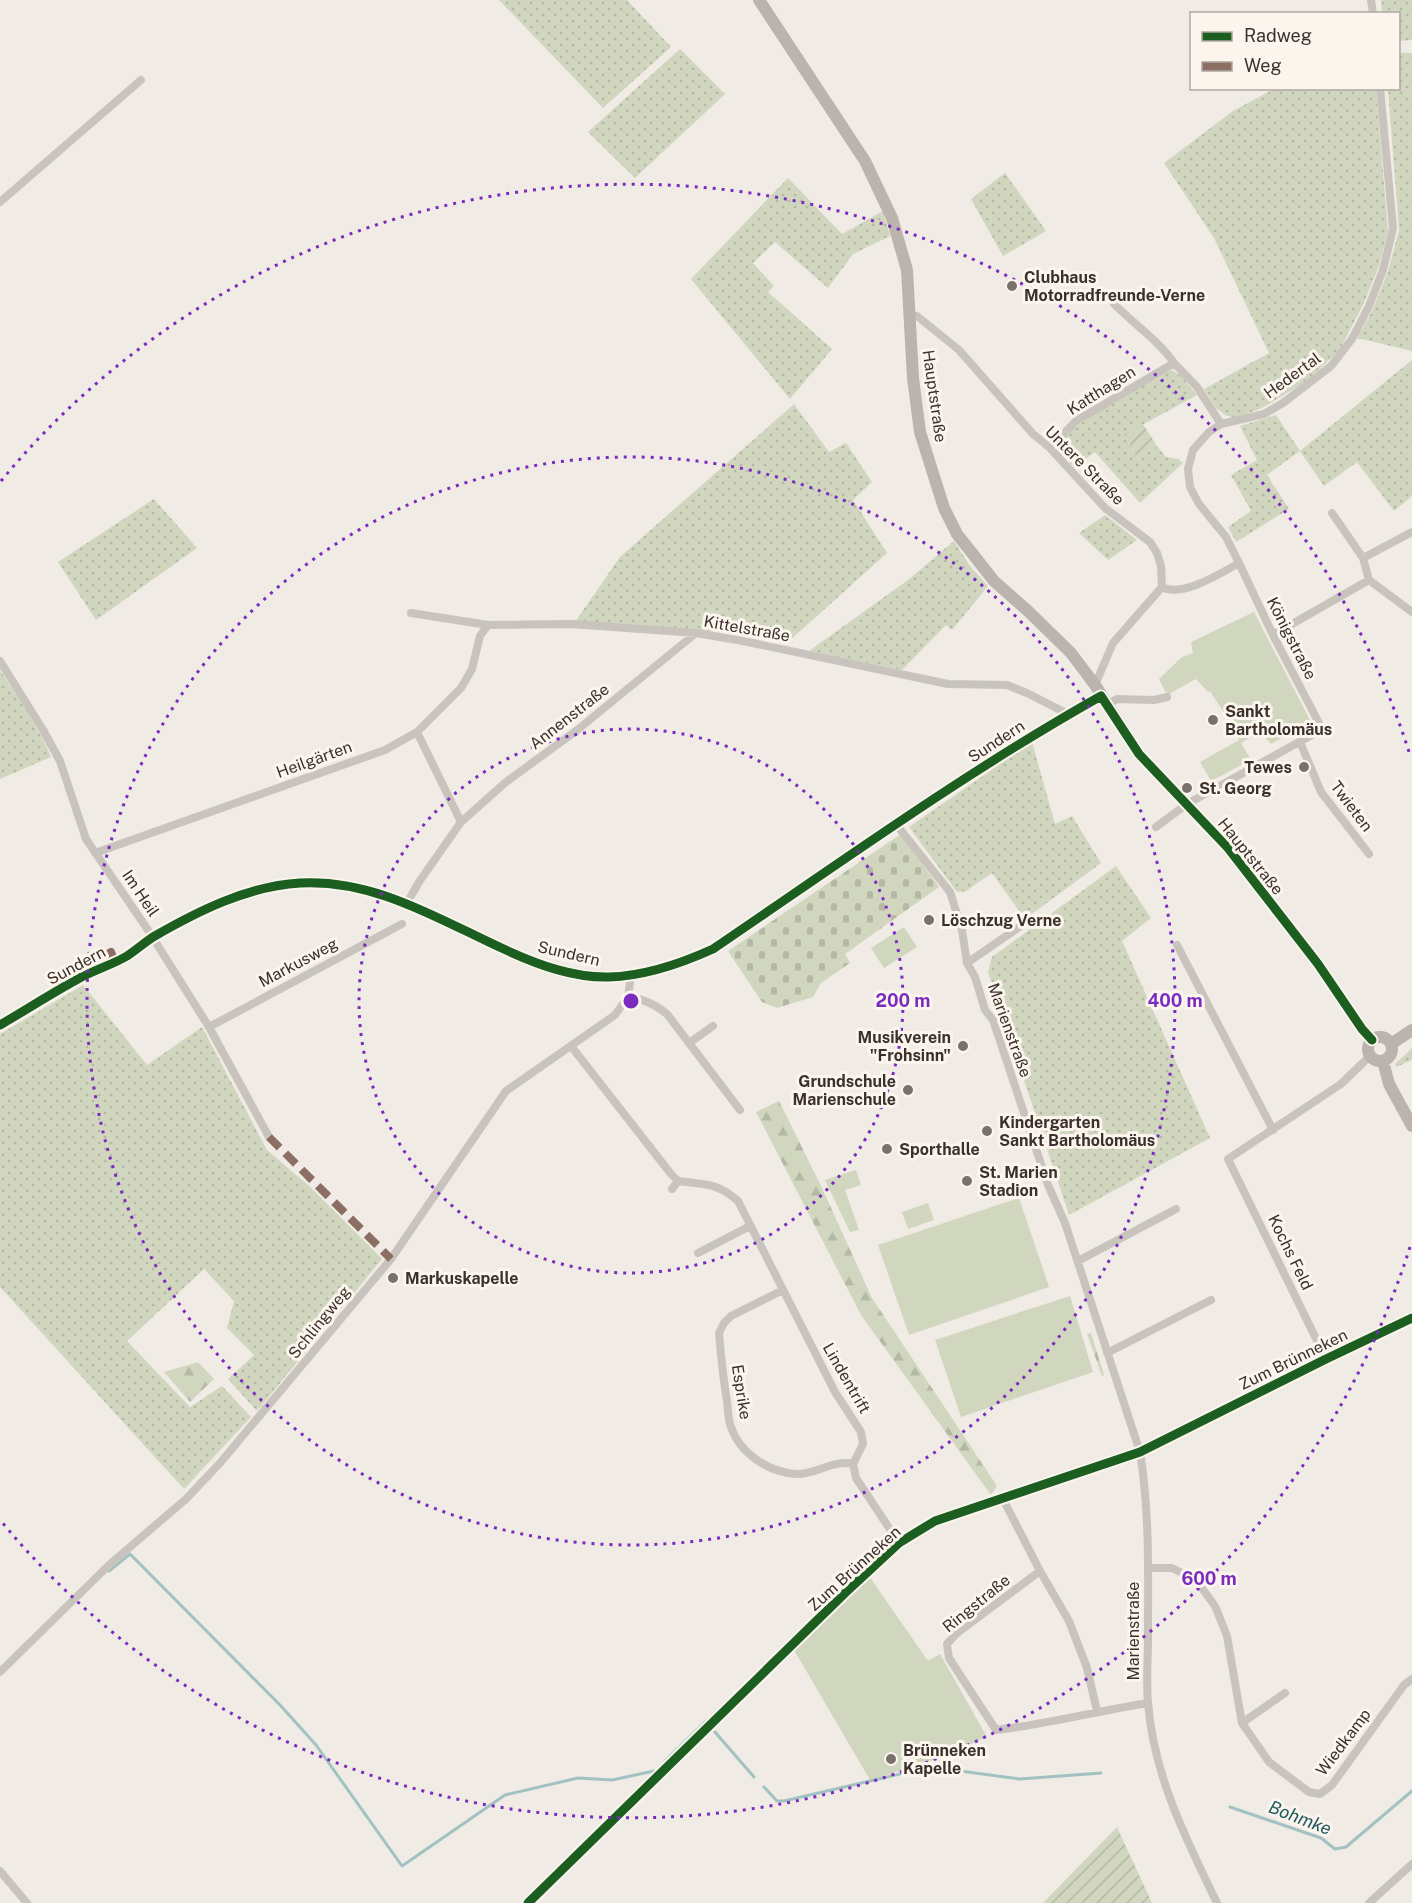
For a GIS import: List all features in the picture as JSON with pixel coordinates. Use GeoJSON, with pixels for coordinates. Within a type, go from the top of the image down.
{"type":"FeatureCollection","features":[{"type":"Feature","properties":{"kind":"main road","name":"Hauptstraße"},"geometry":{"type":"LineString","coordinates":[[759,0],[859,152],[892,218],[907,270],[920,432],[931,473],[957,534],[991,578],[1071,653],[1139,754],[1228,848],[1318,964],[1372,1040]]}},
{"type":"Feature","properties":{"kind":"main road","name":"Sundern"},"geometry":{"type":"LineString","coordinates":[[0,1025],[79,978],[128,956],[153,938],[213,906],[277,885],[317,882],[342,884],[387,895],[523,958],[555,969],[585,975],[608,977],[631,975],[681,963],[713,949],[896,823],[1101,695]]}},
{"type":"Feature","properties":{"kind":"main road"},"geometry":{"type":"LineString","coordinates":[[1390,1044],[1412,1030]]}},
{"type":"Feature","properties":{"kind":"main road"},"geometry":{"type":"LineString","coordinates":[[1390,1044],[1382,1038],[1372,1040],[1368,1048],[1377,1058],[1412,1126]]}},
{"type":"Feature","properties":{"kind":"main road"},"geometry":{"type":"LineString","coordinates":[[1377,1058],[1390,1054],[1390,1044]]}},
{"type":"Feature","properties":{"kind":"street"},"geometry":{"type":"LineString","coordinates":[[0,202],[141,80]]}},
{"type":"Feature","properties":{"kind":"street","name":"Hedertal"},"geometry":{"type":"LineString","coordinates":[[1221,423],[1263,414],[1307,387],[1331,366],[1352,339],[1369,306],[1383,270],[1393,228],[1380,90]]}},
{"type":"Feature","properties":{"kind":"street"},"geometry":{"type":"LineString","coordinates":[[1114,304],[1161,345],[1174,363],[1197,387],[1221,423],[1209,432],[1193,450],[1188,470],[1190,487],[1199,504],[1227,537],[1239,563],[1193,586],[1179,590],[1162,587],[1113,643],[1101,695],[1117,699],[1154,700],[1167,697]]}},
{"type":"Feature","properties":{"kind":"street","name":"Untere Straße"},"geometry":{"type":"LineString","coordinates":[[909,316],[917,316],[959,350],[1033,434],[1050,448],[1105,508],[1150,542],[1161,566],[1162,587]]}},
{"type":"Feature","properties":{"kind":"street","name":"Katthagen"},"geometry":{"type":"LineString","coordinates":[[1050,448],[1076,422],[1174,363]]}},
{"type":"Feature","properties":{"kind":"street"},"geometry":{"type":"LineString","coordinates":[[1332,513],[1363,558],[1369,580],[1412,612]]}},
{"type":"Feature","properties":{"kind":"street"},"geometry":{"type":"LineString","coordinates":[[1363,558],[1412,532]]}},
{"type":"Feature","properties":{"kind":"street","name":"Königstraße"},"geometry":{"type":"LineString","coordinates":[[1156,827],[1187,804],[1319,731],[1319,723],[1239,563]]}},
{"type":"Feature","properties":{"kind":"street"},"geometry":{"type":"LineString","coordinates":[[1273,635],[1369,580]]}},
{"type":"Feature","properties":{"kind":"street","name":"Kittelstraße"},"geometry":{"type":"LineString","coordinates":[[411,613],[488,625],[571,624],[696,633],[948,684],[1007,685],[1068,714]]}},
{"type":"Feature","properties":{"kind":"street","name":"Heilgärten"},"geometry":{"type":"LineString","coordinates":[[95,853],[385,750],[417,732],[461,688],[472,669],[480,636],[488,625]]}},
{"type":"Feature","properties":{"kind":"street","name":"Annenstraße"},"geometry":{"type":"LineString","coordinates":[[407,903],[418,882],[461,822],[506,782],[576,731],[696,633]]}},
{"type":"Feature","properties":{"kind":"street","name":"Im Heil"},"geometry":{"type":"LineString","coordinates":[[0,661],[32,710],[60,761],[86,839],[153,938],[209,1027],[269,1137]]}},
{"type":"Feature","properties":{"kind":"street"},"geometry":{"type":"LineString","coordinates":[[417,732],[461,822]]}},
{"type":"Feature","properties":{"kind":"street","name":"Twieten"},"geometry":{"type":"LineString","coordinates":[[1300,742],[1321,792],[1369,854]]}},
{"type":"Feature","properties":{"kind":"street","name":"Marienstraße"},"geometry":{"type":"LineString","coordinates":[[896,823],[950,892],[962,930],[967,963],[975,977],[985,1010],[993,1020],[1048,1185],[1065,1223],[1140,1452],[1145,1487],[1148,1568],[1148,1703],[1160,1773],[1189,1847],[1217,1903]]}},
{"type":"Feature","properties":{"kind":"street"},"geometry":{"type":"LineString","coordinates":[[967,963],[1028,921]]}},
{"type":"Feature","properties":{"kind":"street","name":"Markusweg"},"geometry":{"type":"LineString","coordinates":[[209,1027],[402,924]]}},
{"type":"Feature","properties":{"kind":"street"},"geometry":{"type":"LineString","coordinates":[[1177,945],[1273,1130],[1377,1058]]}},
{"type":"Feature","properties":{"kind":"street"},"geometry":{"type":"LineString","coordinates":[[631,975],[628,997],[643,999],[667,1014],[740,1110]]}},
{"type":"Feature","properties":{"kind":"street","name":"Schlingweg"},"geometry":{"type":"LineString","coordinates":[[0,1672],[109,1565],[186,1499],[220,1463],[391,1259],[506,1091],[615,1015],[628,997]]}},
{"type":"Feature","properties":{"kind":"street"},"geometry":{"type":"LineString","coordinates":[[689,1043],[713,1026]]}},
{"type":"Feature","properties":{"kind":"street"},"geometry":{"type":"LineString","coordinates":[[571,1046],[678,1180],[672,1189]]}},
{"type":"Feature","properties":{"kind":"street","name":"Kochs Feld"},"geometry":{"type":"LineString","coordinates":[[1273,1130],[1228,1159],[1326,1359]]}},
{"type":"Feature","properties":{"kind":"street","name":"Lindentrift"},"geometry":{"type":"LineString","coordinates":[[678,1180],[709,1184],[725,1190],[738,1201],[835,1392],[861,1432],[863,1444],[853,1464]]}},
{"type":"Feature","properties":{"kind":"street"},"geometry":{"type":"LineString","coordinates":[[1078,1261],[1176,1209]]}},
{"type":"Feature","properties":{"kind":"street"},"geometry":{"type":"LineString","coordinates":[[698,1253],[750,1226]]}},
{"type":"Feature","properties":{"kind":"street","name":"Esprike"},"geometry":{"type":"LineString","coordinates":[[783,1290],[731,1316],[718,1333],[730,1425],[740,1444],[755,1459],[775,1470],[797,1474],[818,1471],[842,1461],[853,1464]]}},
{"type":"Feature","properties":{"kind":"street"},"geometry":{"type":"LineString","coordinates":[[1107,1353],[1211,1300]]}},
{"type":"Feature","properties":{"kind":"street","name":"Zum Brünneken"},"geometry":{"type":"LineString","coordinates":[[528,1903],[899,1543],[935,1521],[1140,1452],[1412,1318]]}},
{"type":"Feature","properties":{"kind":"street"},"geometry":{"type":"LineString","coordinates":[[853,1464],[856,1478],[899,1543]]}},
{"type":"Feature","properties":{"kind":"street"},"geometry":{"type":"LineString","coordinates":[[1003,1499],[1069,1621],[1087,1668],[1097,1711]]}},
{"type":"Feature","properties":{"kind":"street","name":"Wiedkamp"},"geometry":{"type":"LineString","coordinates":[[1148,1568],[1172,1568],[1196,1580],[1215,1606],[1227,1636],[1242,1723],[1269,1762],[1309,1792],[1320,1794],[1332,1785],[1404,1685],[1412,1679]]}},
{"type":"Feature","properties":{"kind":"street","name":"Ringstraße"},"geometry":{"type":"LineString","coordinates":[[1040,1571],[957,1633],[947,1644],[949,1658],[996,1730],[1024,1727],[1097,1711],[1148,1703]]}},
{"type":"Feature","properties":{"kind":"street"},"geometry":{"type":"LineString","coordinates":[[1242,1723],[1285,1693]]}},
{"type":"Feature","properties":{"kind":"street"},"geometry":{"type":"LineString","coordinates":[[1369,1903],[1412,1864]]}},
{"type":"Feature","properties":{"kind":"street"},"geometry":{"type":"LineString","coordinates":[[0,1871],[27,1903]]}},
{"type":"Feature","properties":{"kind":"green space"},"geometry":{"type":"Polygon","coordinates":[[[499,0],[627,0],[671,47],[603,108],[499,0]]]}},
{"type":"Feature","properties":{"kind":"green space"},"geometry":{"type":"Polygon","coordinates":[[[1381,0],[1412,0],[1412,40],[1400,41],[1400,12],[1382,12],[1381,0]]]}},
{"type":"Feature","properties":{"kind":"green space"},"geometry":{"type":"Polygon","coordinates":[[[680,49],[725,94],[635,178],[588,132],[680,49]]]}},
{"type":"Feature","properties":{"kind":"green space"},"geometry":{"type":"Polygon","coordinates":[[[1400,53],[1412,53],[1412,351],[1357,338],[1373,309],[1388,271],[1399,230],[1388,90],[1400,90],[1400,53]]]}},
{"type":"Feature","properties":{"kind":"green space"},"geometry":{"type":"Polygon","coordinates":[[[1272,90],[1376,90],[1388,231],[1379,266],[1364,303],[1339,351],[1305,382],[1262,408],[1235,418],[1225,415],[1216,408],[1204,389],[1269,353],[1214,238],[1164,163],[1233,111],[1272,90]]]}},
{"type":"Feature","properties":{"kind":"green space"},"geometry":{"type":"Polygon","coordinates":[[[1005,173],[1046,231],[1003,256],[971,199],[1005,173]]]}},
{"type":"Feature","properties":{"kind":"green space"},"geometry":{"type":"Polygon","coordinates":[[[788,178],[842,234],[883,211],[890,236],[853,254],[828,288],[775,242],[753,263],[774,286],[768,292],[832,349],[790,399],[691,279],[788,178]]]}},
{"type":"Feature","properties":{"kind":"green space"},"geometry":{"type":"Polygon","coordinates":[[[1412,360],[1412,496],[1394,511],[1357,462],[1324,486],[1300,451],[1412,360]]]}},
{"type":"Feature","properties":{"kind":"green space"},"geometry":{"type":"Polygon","coordinates":[[[1172,370],[1181,376],[1197,395],[1124,435],[1137,458],[1157,446],[1166,457],[1178,459],[1183,463],[1140,503],[1095,452],[1074,468],[1058,448],[1073,429],[1105,407],[1164,372],[1172,370]]]}},
{"type":"Feature","properties":{"kind":"green space"},"geometry":{"type":"Polygon","coordinates":[[[794,404],[829,452],[846,443],[872,482],[853,500],[887,553],[789,641],[693,629],[575,622],[620,557],[794,404]]]}},
{"type":"Feature","properties":{"kind":"green space"},"geometry":{"type":"Polygon","coordinates":[[[1276,415],[1300,451],[1267,475],[1289,509],[1236,542],[1228,527],[1251,511],[1231,475],[1257,460],[1240,426],[1276,415]]]}},
{"type":"Feature","properties":{"kind":"green space"},"geometry":{"type":"Polygon","coordinates":[[[1143,424],[1157,446],[1137,458],[1124,435],[1143,424]]]}},
{"type":"Feature","properties":{"kind":"green space"},"geometry":{"type":"Polygon","coordinates":[[[154,499],[197,548],[96,620],[58,562],[154,499]]]}},
{"type":"Feature","properties":{"kind":"green space"},"geometry":{"type":"Polygon","coordinates":[[[1105,515],[1137,540],[1108,560],[1079,533],[1105,515]]]}},
{"type":"Feature","properties":{"kind":"green space"},"geometry":{"type":"Polygon","coordinates":[[[954,541],[970,566],[988,586],[952,630],[946,625],[902,670],[809,651],[908,580],[954,541]]]}},
{"type":"Feature","properties":{"kind":"green space"},"geometry":{"type":"Polygon","coordinates":[[[1254,612],[1311,722],[1271,744],[1260,732],[1241,743],[1251,760],[1211,781],[1200,762],[1239,740],[1235,730],[1210,691],[1208,692],[1196,679],[1167,695],[1159,679],[1182,657],[1193,653],[1191,642],[1254,612]]]}},
{"type":"Feature","properties":{"kind":"green space"},"geometry":{"type":"Polygon","coordinates":[[[0,670],[34,723],[51,757],[0,779],[0,670]]]}},
{"type":"Feature","properties":{"kind":"green space"},"geometry":{"type":"Polygon","coordinates":[[[1032,742],[1055,824],[1072,816],[1101,863],[1025,919],[992,873],[966,891],[957,892],[909,827],[1032,742]]]}},
{"type":"Feature","properties":{"kind":"green space"},"geometry":{"type":"Polygon","coordinates":[[[901,834],[939,887],[845,954],[850,963],[821,983],[813,997],[777,1008],[762,1002],[728,951],[901,834]]]}},
{"type":"Feature","properties":{"kind":"green space"},"geometry":{"type":"Polygon","coordinates":[[[1116,866],[1151,918],[1122,941],[1210,1138],[1069,1215],[988,972],[992,957],[1116,866]]]}},
{"type":"Feature","properties":{"kind":"green space"},"geometry":{"type":"Polygon","coordinates":[[[904,927],[917,947],[884,968],[871,948],[904,927]]]}},
{"type":"Feature","properties":{"kind":"green space"},"geometry":{"type":"Polygon","coordinates":[[[83,985],[147,1065],[202,1027],[267,1150],[309,1186],[382,1259],[257,1411],[228,1379],[254,1355],[227,1328],[234,1301],[204,1269],[127,1341],[190,1407],[222,1386],[251,1417],[184,1489],[0,1287],[0,1034],[83,985]]]}},
{"type":"Feature","properties":{"kind":"green space"},"geometry":{"type":"Polygon","coordinates":[[[1412,1048],[1412,1060],[1396,1067],[1395,1064],[1412,1048]]]}},
{"type":"Feature","properties":{"kind":"green space"},"geometry":{"type":"Polygon","coordinates":[[[779,1101],[872,1298],[997,1486],[991,1495],[861,1315],[756,1112],[779,1101]]]}},
{"type":"Feature","properties":{"kind":"green space"},"geometry":{"type":"Polygon","coordinates":[[[856,1170],[861,1185],[845,1190],[859,1230],[850,1232],[825,1180],[856,1170]]]}},
{"type":"Feature","properties":{"kind":"green space"},"geometry":{"type":"Polygon","coordinates":[[[1019,1198],[1049,1287],[909,1335],[878,1245],[1019,1198]]]}},
{"type":"Feature","properties":{"kind":"green space"},"geometry":{"type":"Polygon","coordinates":[[[928,1203],[934,1220],[908,1229],[902,1212],[928,1203]]]}},
{"type":"Feature","properties":{"kind":"green space"},"geometry":{"type":"Polygon","coordinates":[[[1070,1296],[1093,1372],[961,1417],[935,1340],[1070,1296]]]}},
{"type":"Feature","properties":{"kind":"green space"},"geometry":{"type":"Polygon","coordinates":[[[1091,1333],[1104,1375],[1102,1376],[1087,1334],[1091,1333]]]}},
{"type":"Feature","properties":{"kind":"green space"},"geometry":{"type":"Polygon","coordinates":[[[198,1362],[214,1379],[190,1402],[164,1372],[198,1362]]]}},
{"type":"Feature","properties":{"kind":"green space"},"geometry":{"type":"Polygon","coordinates":[[[869,1576],[928,1661],[940,1654],[987,1737],[928,1762],[870,1780],[794,1650],[869,1576]]]}},
{"type":"Feature","properties":{"kind":"green space"},"geometry":{"type":"Polygon","coordinates":[[[1117,1827],[1152,1903],[1043,1903],[1117,1827]]]}},
{"type":"Feature","properties":{"kind":"waterway"},"geometry":{"type":"LineString","coordinates":[[109,1571],[130,1554],[281,1706],[316,1745],[402,1866],[505,1795],[578,1778],[612,1780],[654,1771]]}},
{"type":"Feature","properties":{"kind":"waterway"},"geometry":{"type":"LineString","coordinates":[[665,1761],[706,1721]]}},
{"type":"Feature","properties":{"kind":"waterway"},"geometry":{"type":"LineString","coordinates":[[715,1732],[754,1777]]}},
{"type":"Feature","properties":{"kind":"waterway"},"geometry":{"type":"LineString","coordinates":[[764,1787],[777,1801],[784,1801],[930,1767],[1020,1779],[1101,1773]]}},
{"type":"Feature","properties":{"kind":"waterway","name":"Bohmke"},"geometry":{"type":"LineString","coordinates":[[1230,1807],[1321,1838],[1335,1849],[1346,1847],[1412,1791]]}},
{"type":"Feature","properties":{"kind":"marked path"},"geometry":{"type":"LineString","coordinates":[[86,967],[111,952],[115,961]]}},
{"type":"Feature","properties":{"kind":"marked path"},"geometry":{"type":"LineString","coordinates":[[269,1137],[391,1259]]}},
{"type":"Feature","properties":{"kind":"cycle path"},"geometry":{"type":"LineString","coordinates":[[0,1025],[78,979],[127,956],[153,937],[206,909],[261,889],[300,883],[356,888],[382,895],[408,904],[544,966],[570,973],[609,977],[662,968],[713,949],[1001,755],[1101,696],[1139,754],[1228,848],[1318,964],[1372,1040]]}},
{"type":"Feature","properties":{"kind":"cycle path"},"geometry":{"type":"LineString","coordinates":[[528,1903],[899,1543],[935,1521],[1140,1452],[1412,1318]]}},
{"type":"Feature","properties":{"kind":"place","name":"Clubhaus Motorradfreunde-Verne"},"geometry":{"type":"Point","coordinates":[1012,286]}},
{"type":"Feature","properties":{"kind":"place","name":"Sankt Bartholomäus"},"geometry":{"type":"Point","coordinates":[1213,720]}},
{"type":"Feature","properties":{"kind":"place","name":"Tewes"},"geometry":{"type":"Point","coordinates":[1304,767]}},
{"type":"Feature","properties":{"kind":"place","name":"St. Georg"},"geometry":{"type":"Point","coordinates":[1187,788]}},
{"type":"Feature","properties":{"kind":"place","name":"Löschzug Verne"},"geometry":{"type":"Point","coordinates":[929,920]}},
{"type":"Feature","properties":{"kind":"place","name":"Musikverein \"Frohsinn\""},"geometry":{"type":"Point","coordinates":[963,1046]}},
{"type":"Feature","properties":{"kind":"place","name":"Grundschule Marienschule"},"geometry":{"type":"Point","coordinates":[908,1090]}},
{"type":"Feature","properties":{"kind":"place","name":"Kindergarten Sankt Bartholomäus"},"geometry":{"type":"Point","coordinates":[987,1131]}},
{"type":"Feature","properties":{"kind":"place","name":"Sporthalle"},"geometry":{"type":"Point","coordinates":[887,1149]}},
{"type":"Feature","properties":{"kind":"place","name":"St. Marien Stadion"},"geometry":{"type":"Point","coordinates":[967,1181]}},
{"type":"Feature","properties":{"kind":"place","name":"Markuskapelle"},"geometry":{"type":"Point","coordinates":[393,1278]}},
{"type":"Feature","properties":{"kind":"place","name":"Brünneken Kapelle"},"geometry":{"type":"Point","coordinates":[891,1759]}}]}
